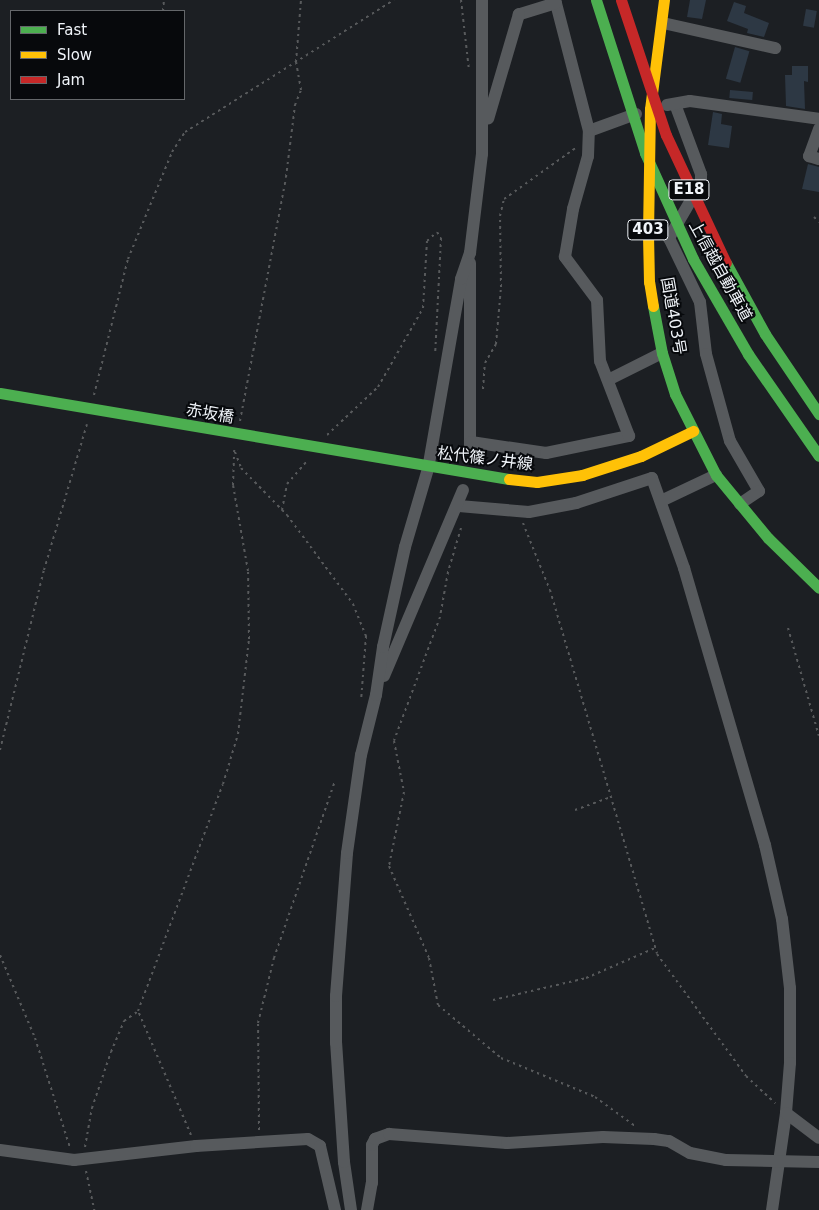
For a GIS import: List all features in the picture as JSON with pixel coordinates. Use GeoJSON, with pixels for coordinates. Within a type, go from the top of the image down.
{"type":"FeatureCollection","features":[{"type":"Feature","properties":{"kind":"main road","name":"上信越自動車道"},"geometry":{"type":"LineString","coordinates":[[596,0],[610,51],[645,153],[693,259],[748,354],[819,456]]}},
{"type":"Feature","properties":{"kind":"main road","name":"上信越自動車道"},"geometry":{"type":"LineString","coordinates":[[621,0],[632,38],[686,184],[715,244],[765,334],[819,414]]}},
{"type":"Feature","properties":{"kind":"main road","name":"国道403号"},"geometry":{"type":"LineString","coordinates":[[664,0],[664,23],[650,109],[649,282],[662,353],[693,431],[716,475],[768,538],[819,588]]}},
{"type":"Feature","properties":{"kind":"main road","name":"赤坂橋"},"geometry":{"type":"LineString","coordinates":[[0,393],[415,466]]}},
{"type":"Feature","properties":{"kind":"main road","name":"松代篠ノ井線"},"geometry":{"type":"LineString","coordinates":[[415,466],[537,482],[573,476],[641,456],[693,431]]}},
{"type":"Feature","properties":{"kind":"street"},"geometry":{"type":"LineString","coordinates":[[482,0],[482,154]]}},
{"type":"Feature","properties":{"kind":"street"},"geometry":{"type":"LineString","coordinates":[[470,442],[546,453],[629,436],[600,361],[597,300],[565,257],[573,210],[588,156],[589,134],[556,3],[519,14],[491,99],[470,253],[470,442],[470,458]]}},
{"type":"Feature","properties":{"kind":"street"},"geometry":{"type":"LineString","coordinates":[[664,23],[775,48]]}},
{"type":"Feature","properties":{"kind":"street"},"geometry":{"type":"LineString","coordinates":[[589,134],[650,109],[690,101],[819,119]]}},
{"type":"Feature","properties":{"kind":"street"},"geometry":{"type":"LineString","coordinates":[[675,104],[701,174],[701,184],[669,238],[700,302],[706,354],[730,441],[759,491],[740,504]]}},
{"type":"Feature","properties":{"kind":"street"},"geometry":{"type":"LineString","coordinates":[[819,128],[810,156],[819,159]]}},
{"type":"Feature","properties":{"kind":"street"},"geometry":{"type":"LineString","coordinates":[[351,1210],[344,1162],[336,996],[347,853],[362,755],[376,695],[383,646],[405,547],[428,469],[461,278],[470,253]]}},
{"type":"Feature","properties":{"kind":"street"},"geometry":{"type":"LineString","coordinates":[[608,380],[662,353]]}},
{"type":"Feature","properties":{"kind":"street"},"geometry":{"type":"LineString","coordinates":[[661,501],[716,475]]}},
{"type":"Feature","properties":{"kind":"street"},"geometry":{"type":"LineString","coordinates":[[463,507],[518,511],[576,503],[652,478],[690,587],[782,918],[790,988],[786,1113],[772,1210]]}},
{"type":"Feature","properties":{"kind":"street"},"geometry":{"type":"LineString","coordinates":[[376,695],[404,625],[463,507],[463,490]]}},
{"type":"Feature","properties":{"kind":"street"},"geometry":{"type":"LineString","coordinates":[[786,1113],[819,1138]]}},
{"type":"Feature","properties":{"kind":"street"},"geometry":{"type":"LineString","coordinates":[[367,1210],[372,1183],[372,1145],[382,1135],[507,1143],[603,1137],[654,1138],[669,1141],[690,1153],[726,1160],[819,1162]]}},
{"type":"Feature","properties":{"kind":"street"},"geometry":{"type":"LineString","coordinates":[[0,1150],[78,1159],[196,1146],[308,1139],[317,1143],[335,1210]]}},
{"type":"Feature","properties":{"kind":"path"},"geometry":{"type":"LineString","coordinates":[[238,431],[286,177],[295,105],[301,90],[296,62],[301,0]]}},
{"type":"Feature","properties":{"kind":"path"},"geometry":{"type":"LineString","coordinates":[[93,398],[128,259],[172,152],[186,132],[394,0]]}},
{"type":"Feature","properties":{"kind":"path"},"geometry":{"type":"LineString","coordinates":[[482,398],[485,362],[496,344],[501,287],[500,216],[504,199],[589,134]]}},
{"type":"Feature","properties":{"kind":"path"},"geometry":{"type":"LineString","coordinates":[[814,217],[819,222]]}},
{"type":"Feature","properties":{"kind":"path"},"geometry":{"type":"LineString","coordinates":[[324,439],[378,387],[423,308],[427,241],[437,232],[441,238],[434,364]]}},
{"type":"Feature","properties":{"kind":"path"},"geometry":{"type":"LineString","coordinates":[[0,750],[44,570],[89,416]]}},
{"type":"Feature","properties":{"kind":"path"},"geometry":{"type":"LineString","coordinates":[[78,1159],[110,1052],[124,1021],[138,1011],[223,784],[238,734],[250,639],[248,571],[234,485],[234,450],[236,440]]}},
{"type":"Feature","properties":{"kind":"path"},"geometry":{"type":"LineString","coordinates":[[234,450],[241,468],[282,510],[353,604],[361,620],[366,636],[360,710]]}},
{"type":"Feature","properties":{"kind":"path"},"geometry":{"type":"LineString","coordinates":[[282,510],[287,484],[312,454]]}},
{"type":"Feature","properties":{"kind":"path"},"geometry":{"type":"LineString","coordinates":[[463,507],[440,617],[394,741],[404,792],[389,866],[429,958],[438,1005],[501,1058],[595,1097],[654,1138]]}},
{"type":"Feature","properties":{"kind":"path"},"geometry":{"type":"LineString","coordinates":[[518,511],[550,590],[655,948],[746,1076],[786,1113]]}},
{"type":"Feature","properties":{"kind":"path"},"geometry":{"type":"LineString","coordinates":[[788,628],[819,736]]}},
{"type":"Feature","properties":{"kind":"path"},"geometry":{"type":"LineString","coordinates":[[261,1142],[258,1023],[274,958],[335,781]]}},
{"type":"Feature","properties":{"kind":"path"},"geometry":{"type":"LineString","coordinates":[[575,810],[611,797]]}},
{"type":"Feature","properties":{"kind":"path"},"geometry":{"type":"LineString","coordinates":[[493,1000],[586,978],[655,948]]}},
{"type":"Feature","properties":{"kind":"path"},"geometry":{"type":"LineString","coordinates":[[0,954],[35,1038],[94,1210]]}},
{"type":"Feature","properties":{"kind":"path"},"geometry":{"type":"LineString","coordinates":[[138,1011],[196,1146]]}},
{"type":"Feature","properties":{"kind":"building"},"geometry":{"type":"Polygon","coordinates":[[[690,0],[706,0],[702,19],[687,17],[690,0]]]}},
{"type":"Feature","properties":{"kind":"building"},"geometry":{"type":"Polygon","coordinates":[[[734,2],[746,6],[744,13],[769,23],[764,37],[747,33],[748,29],[727,21],[734,2]]]}},
{"type":"Feature","properties":{"kind":"building"},"geometry":{"type":"Polygon","coordinates":[[[806,9],[817,11],[814,28],[803,26],[806,9]]]}},
{"type":"Feature","properties":{"kind":"building"},"geometry":{"type":"Polygon","coordinates":[[[735,47],[749,51],[740,83],[726,79],[735,47]]]}},
{"type":"Feature","properties":{"kind":"building"},"geometry":{"type":"Polygon","coordinates":[[[792,66],[808,66],[808,82],[804,81],[805,109],[786,106],[785,75],[792,75],[792,66]]]}},
{"type":"Feature","properties":{"kind":"building"},"geometry":{"type":"Polygon","coordinates":[[[730,90],[753,92],[752,100],[729,98],[730,90]]]}},
{"type":"Feature","properties":{"kind":"building"},"geometry":{"type":"Polygon","coordinates":[[[713,112],[722,114],[721,124],[732,126],[729,148],[708,145],[713,112]]]}},
{"type":"Feature","properties":{"kind":"building"},"geometry":{"type":"Polygon","coordinates":[[[808,164],[819,167],[819,192],[802,189],[808,164]]]}},
{"type":"Feature","properties":{"kind":"traffic: fast"},"geometry":{"type":"LineString","coordinates":[[596,0],[645,153],[693,259],[748,354],[819,456]]}},
{"type":"Feature","properties":{"kind":"traffic: fast"},"geometry":{"type":"LineString","coordinates":[[726,263],[765,334],[819,414]]}},
{"type":"Feature","properties":{"kind":"traffic: fast"},"geometry":{"type":"LineString","coordinates":[[653,306],[662,353],[675,394],[716,475],[768,538],[819,588]]}},
{"type":"Feature","properties":{"kind":"traffic: fast"},"geometry":{"type":"LineString","coordinates":[[0,393],[509,479]]}},
{"type":"Feature","properties":{"kind":"traffic: slow"},"geometry":{"type":"LineString","coordinates":[[653,306],[649,282],[648,234],[650,109],[664,0]]}},
{"type":"Feature","properties":{"kind":"traffic: slow"},"geometry":{"type":"LineString","coordinates":[[509,479],[537,482],[582,475],[641,456],[693,431]]}},
{"type":"Feature","properties":{"kind":"traffic: jam"},"geometry":{"type":"LineString","coordinates":[[621,0],[666,135],[726,263]]}}]}
